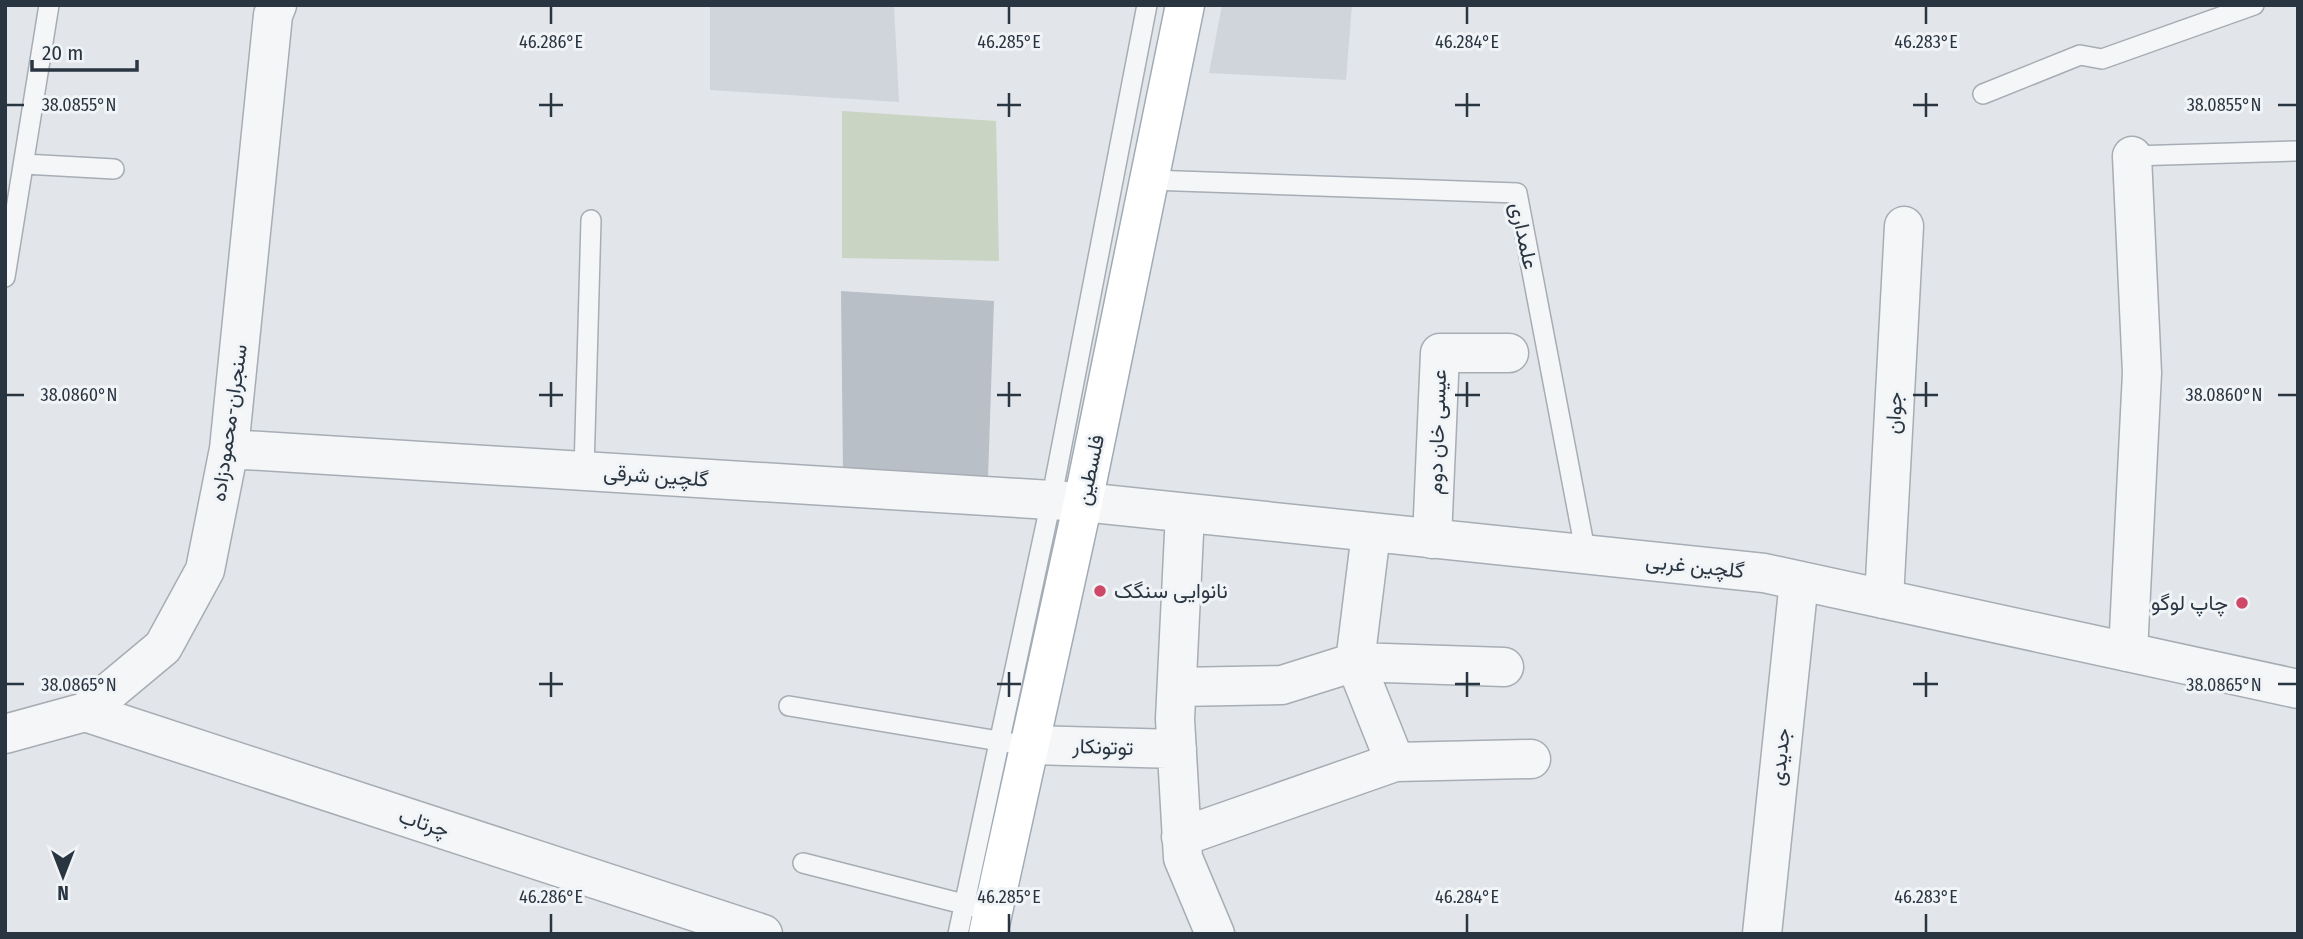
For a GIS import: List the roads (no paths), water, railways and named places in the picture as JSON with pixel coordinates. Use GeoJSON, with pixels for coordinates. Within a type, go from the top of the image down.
{"type":"FeatureCollection","features":[{"type":"Feature","properties":{"kind":"main road","name":"فلسطین"},"geometry":{"type":"LineString","coordinates":[[982,917],[1014,743],[1067,502],[1150,180],[1185,5]]}},
{"type":"Feature","properties":{"kind":"street","name":"سنجران-محمودزاده"},"geometry":{"type":"LineString","coordinates":[[5,734],[86,712],[163,647],[205,570],[229,449],[273,15],[277,5]]}},
{"type":"Feature","properties":{"kind":"street"},"geometry":{"type":"LineString","coordinates":[[2127,652],[2142,373],[2132,156]]}},
{"type":"Feature","properties":{"kind":"street","name":"جوان"},"geometry":{"type":"LineString","coordinates":[[1884,599],[1904,226]]}},
{"type":"Feature","properties":{"kind":"street","name":"عیسی خان دوم"},"geometry":{"type":"LineString","coordinates":[[1432,539],[1440,353],[1509,353]]}},
{"type":"Feature","properties":{"kind":"street","name":"گلچین شرقی"},"geometry":{"type":"LineString","coordinates":[[229,449],[1067,502]]}},
{"type":"Feature","properties":{"kind":"street","name":"گلچین غربی"},"geometry":{"type":"LineString","coordinates":[[1067,502],[1764,573],[2298,689]]}},
{"type":"Feature","properties":{"kind":"street"},"geometry":{"type":"LineString","coordinates":[[1185,513],[1177,687],[1181,837],[1183,858],[1215,934]]}},
{"type":"Feature","properties":{"kind":"street"},"geometry":{"type":"LineString","coordinates":[[1371,533],[1355,662],[1395,762]]}},
{"type":"Feature","properties":{"kind":"street","name":"جدیدی"},"geometry":{"type":"LineString","coordinates":[[1762,934],[1799,581]]}},
{"type":"Feature","properties":{"kind":"street"},"geometry":{"type":"LineString","coordinates":[[1177,687],[1282,685],[1355,662],[1504,667]]}},
{"type":"Feature","properties":{"kind":"street","name":"چرتاب"},"geometry":{"type":"LineString","coordinates":[[86,712],[763,934]]}},
{"type":"Feature","properties":{"kind":"street","name":"توتونکار"},"geometry":{"type":"LineString","coordinates":[[1014,743],[1177,749]]}},
{"type":"Feature","properties":{"kind":"street"},"geometry":{"type":"LineString","coordinates":[[1181,837],[1395,762],[1531,759]]}},
{"type":"Feature","properties":{"kind":"lane"},"geometry":{"type":"LineString","coordinates":[[5,277],[50,5]]}},
{"type":"Feature","properties":{"kind":"lane"},"geometry":{"type":"LineString","coordinates":[[1067,502],[1147,5]]}},
{"type":"Feature","properties":{"kind":"lane"},"geometry":{"type":"LineString","coordinates":[[1983,94],[2080,55],[2102,59],[2254,5]]}},
{"type":"Feature","properties":{"kind":"lane"},"geometry":{"type":"LineString","coordinates":[[2132,156],[2295,150]]}},
{"type":"Feature","properties":{"kind":"lane"},"geometry":{"type":"LineString","coordinates":[[24,164],[114,169]]}},
{"type":"Feature","properties":{"kind":"lane","name":"علمداری"},"geometry":{"type":"LineString","coordinates":[[1150,180],[1517,193],[1586,555]]}},
{"type":"Feature","properties":{"kind":"lane"},"geometry":{"type":"LineString","coordinates":[[583,471],[591,219]]}},
{"type":"Feature","properties":{"kind":"lane"},"geometry":{"type":"LineString","coordinates":[[789,706],[1014,743]]}},
{"type":"Feature","properties":{"kind":"lane"},"geometry":{"type":"LineString","coordinates":[[803,863],[982,917]]}},
{"type":"Feature","properties":{"kind":"lane"},"geometry":{"type":"LineString","coordinates":[[958,934],[982,917]]}},
{"type":"Feature","properties":{"kind":"place","name":"نانوایی سنگک"},"geometry":{"type":"Point","coordinates":[1100,591]}},
{"type":"Feature","properties":{"kind":"place","name":"چاپ لوگو"},"geometry":{"type":"Point","coordinates":[2242,603]}}]}
